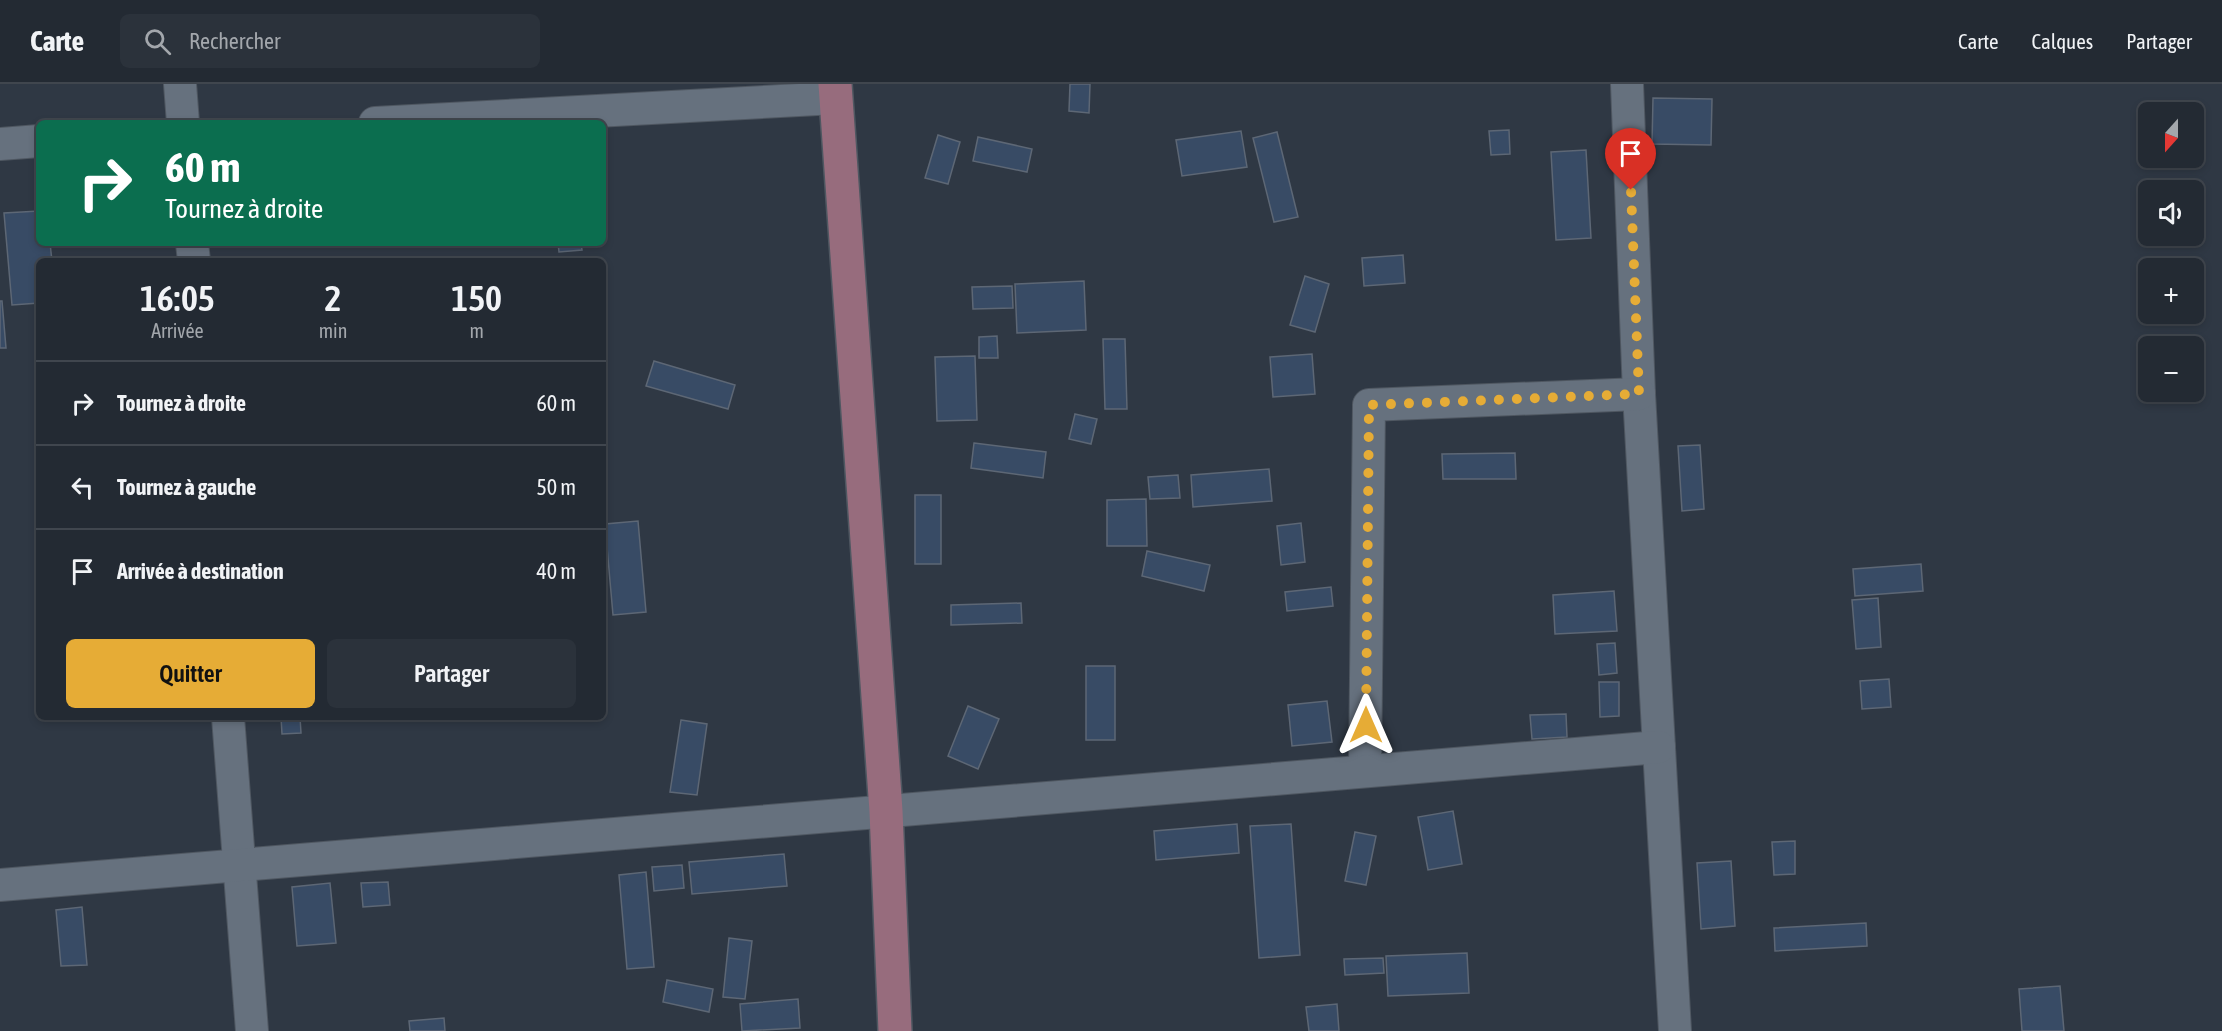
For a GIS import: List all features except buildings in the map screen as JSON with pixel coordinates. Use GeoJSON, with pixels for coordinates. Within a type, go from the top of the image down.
{"type":"FeatureCollection","features":[{"type":"Feature","properties":{"kind":"main road"},"geometry":{"type":"LineString","coordinates":[[836,91],[886,811],[896,1031]]}},
{"type":"Feature","properties":{"kind":"street"},"geometry":{"type":"LineString","coordinates":[[180,84],[183,120]]}},
{"type":"Feature","properties":{"kind":"street"},"geometry":{"type":"LineString","coordinates":[[1627,84],[1639,394],[1675,1031]]}},
{"type":"Feature","properties":{"kind":"street"},"geometry":{"type":"LineString","coordinates":[[418,120],[836,91]]}},
{"type":"Feature","properties":{"kind":"street"},"geometry":{"type":"LineString","coordinates":[[0,144],[36,141]]}},
{"type":"Feature","properties":{"kind":"street"},"geometry":{"type":"LineString","coordinates":[[1365,770],[1369,405],[1639,394]]}},
{"type":"Feature","properties":{"kind":"street"},"geometry":{"type":"LineString","coordinates":[[228,720],[252,1031]]}},
{"type":"Feature","properties":{"kind":"street"},"geometry":{"type":"LineString","coordinates":[[0,885],[1659,747]]}},
{"type":"Feature","properties":{"kind":"route"},"geometry":{"type":"LineString","coordinates":[[1366,725],[1369,405],[1639,394],[1631,190]]}}]}
